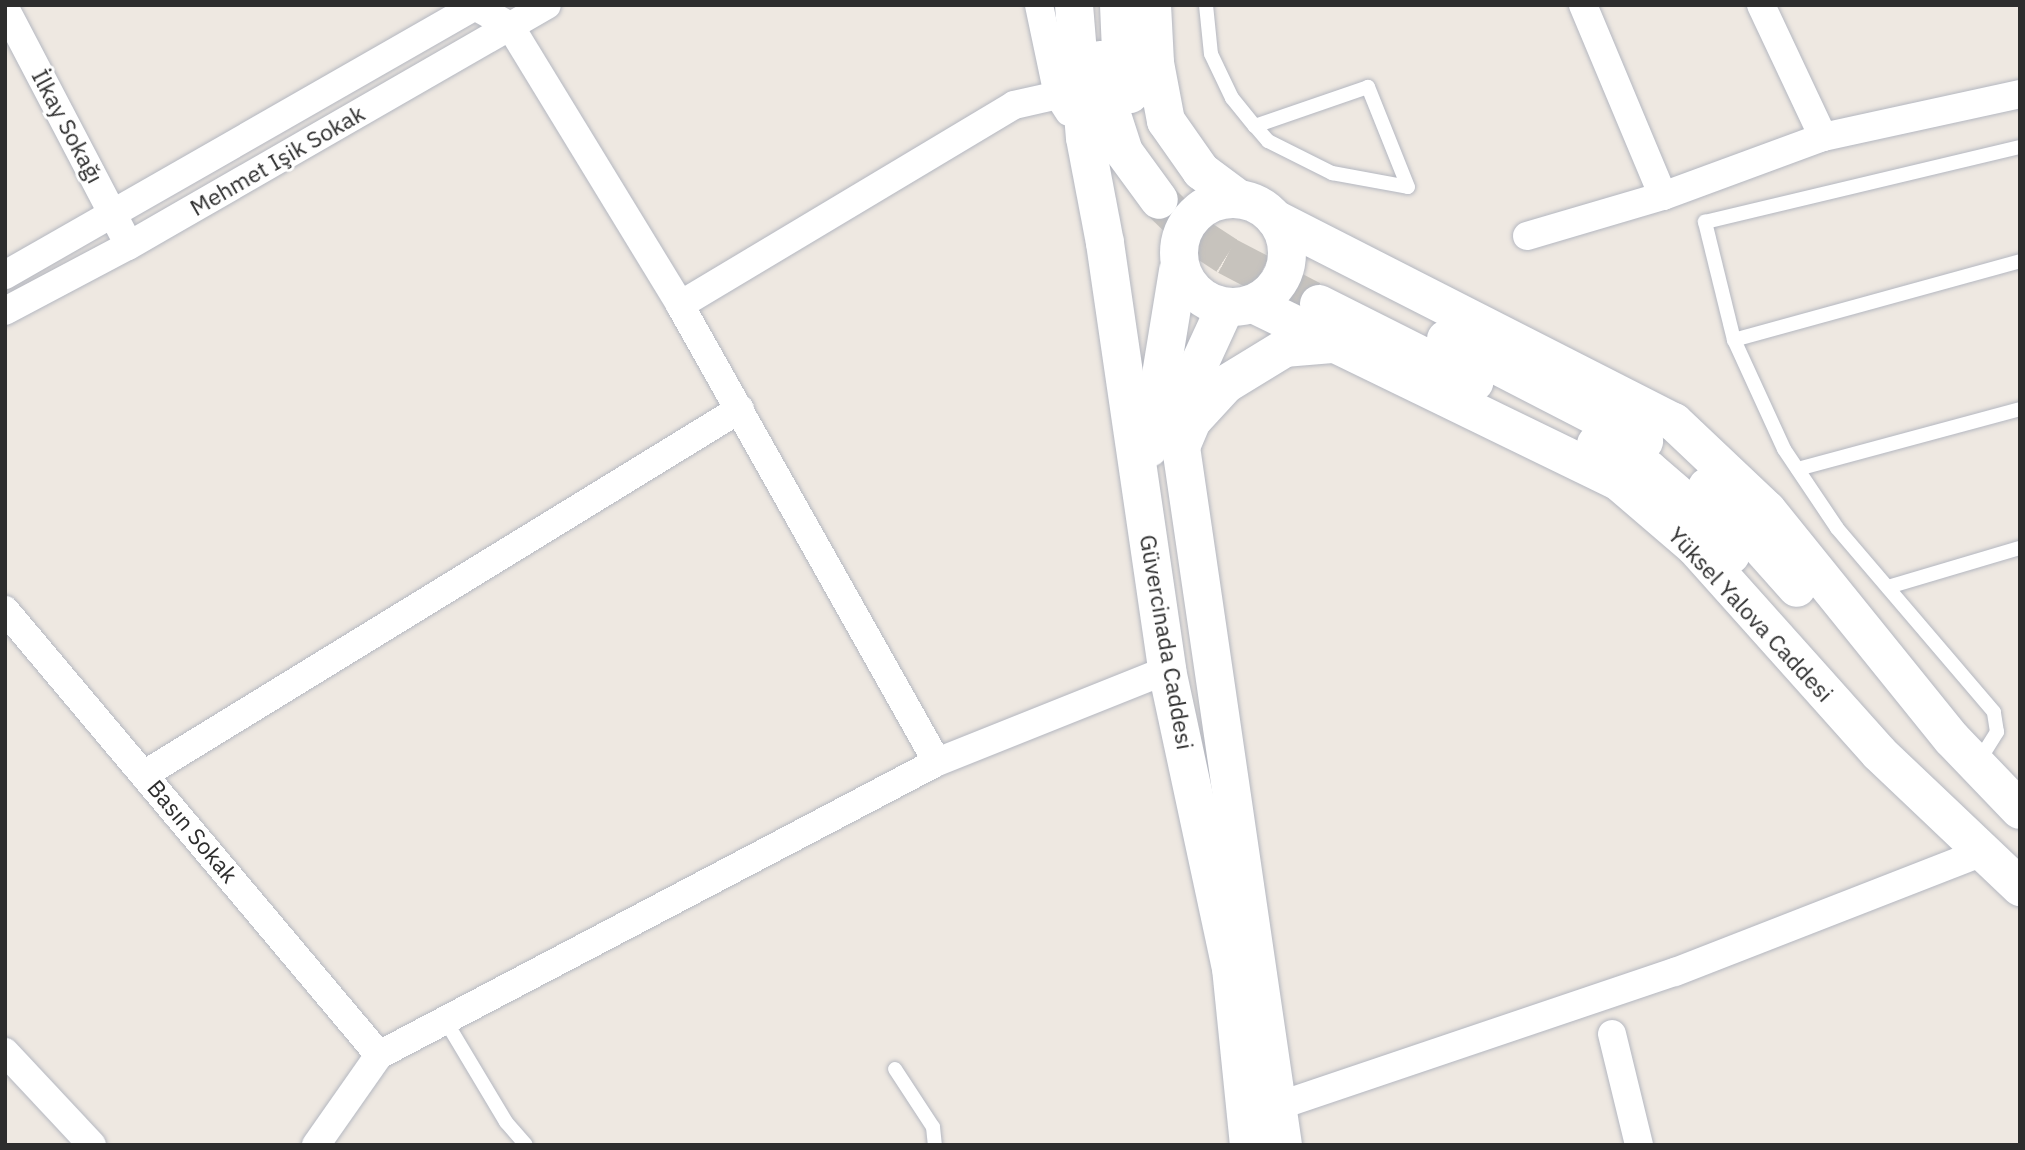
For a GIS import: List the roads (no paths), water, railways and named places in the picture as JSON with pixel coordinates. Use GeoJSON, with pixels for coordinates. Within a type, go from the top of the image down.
{"type":"FeatureCollection","features":[{"type":"Feature","properties":{"kind":"main road","name":"Güvercinada Caddesi"},"geometry":{"type":"LineString","coordinates":[[1074,5],[1085,138],[1145,513],[1167,670],[1231,968],[1249,1145]]}},
{"type":"Feature","properties":{"kind":"main road"},"geometry":{"type":"LineString","coordinates":[[1099,5],[1102,88],[1124,152],[1167,193],[1134,114],[1121,51],[1119,5]]}},
{"type":"Feature","properties":{"kind":"main road"},"geometry":{"type":"LineString","coordinates":[[1152,5],[1155,62],[1166,121],[1201,171],[1236,197],[1275,219],[1674,422],[1767,510],[1964,752],[2020,810]]}},
{"type":"Feature","properties":{"kind":"main road"},"geometry":{"type":"LineString","coordinates":[[1085,138],[1133,208],[1179,257],[1209,302],[1239,306],[1271,293],[1286,269],[1285,234],[1275,219]]}},
{"type":"Feature","properties":{"kind":"main road"},"geometry":{"type":"LineString","coordinates":[[1145,513],[1151,425],[1179,257],[1193,216],[1211,201],[1236,197]]}},
{"type":"Feature","properties":{"kind":"main road"},"geometry":{"type":"LineString","coordinates":[[1936,807],[1691,506],[1648,470],[1325,293],[1670,456],[1719,497],[1904,712],[1964,752]]}},
{"type":"Feature","properties":{"kind":"main road","name":"Güvercinada Caddesi"},"geometry":{"type":"LineString","coordinates":[[1239,306],[1185,397],[1181,447],[1210,666],[1283,1145]]}},
{"type":"Feature","properties":{"kind":"main road","name":"Yüksel Yalova Caddesi"},"geometry":{"type":"LineString","coordinates":[[1239,306],[1335,344],[1618,481],[1695,547],[1879,753],[1980,853],[2020,887]]}},
{"type":"Feature","properties":{"kind":"main road"},"geometry":{"type":"LineString","coordinates":[[1181,447],[1192,421],[1226,384],[1285,348],[1335,344]]}},
{"type":"Feature","properties":{"kind":"street","name":"Mehmet Işik Sokak"},"geometry":{"type":"LineString","coordinates":[[5,311],[128,246],[547,5]]}},
{"type":"Feature","properties":{"kind":"street"},"geometry":{"type":"LineString","coordinates":[[1039,5],[1058,95],[1085,138]]}},
{"type":"Feature","properties":{"kind":"street"},"geometry":{"type":"LineString","coordinates":[[1583,5],[1663,196]]}},
{"type":"Feature","properties":{"kind":"street"},"geometry":{"type":"LineString","coordinates":[[1761,5],[1823,136]]}},
{"type":"Feature","properties":{"kind":"street","name":"Mehmet Işik Sokak"},"geometry":{"type":"LineString","coordinates":[[5,275],[115,215],[475,6]]}},
{"type":"Feature","properties":{"kind":"street"},"geometry":{"type":"LineString","coordinates":[[475,6],[510,26],[680,305],[937,762]]}},
{"type":"Feature","properties":{"kind":"street","name":"İlkay Sokağı"},"geometry":{"type":"LineString","coordinates":[[5,8],[115,215],[128,246]]}},
{"type":"Feature","properties":{"kind":"street"},"geometry":{"type":"LineString","coordinates":[[1527,236],[1663,196],[1823,136],[2020,94]]}},
{"type":"Feature","properties":{"kind":"street"},"geometry":{"type":"LineString","coordinates":[[680,305],[1014,105],[1058,95]]}},
{"type":"Feature","properties":{"kind":"street"},"geometry":{"type":"LineString","coordinates":[[145,774],[740,409]]}},
{"type":"Feature","properties":{"kind":"street","name":"Basın Sokak"},"geometry":{"type":"LineString","coordinates":[[5,610],[379,1055]]}},
{"type":"Feature","properties":{"kind":"street"},"geometry":{"type":"LineString","coordinates":[[316,1145],[379,1055],[937,762],[1167,670]]}},
{"type":"Feature","properties":{"kind":"street"},"geometry":{"type":"LineString","coordinates":[[1278,1106],[1675,972],[1980,853]]}},
{"type":"Feature","properties":{"kind":"street"},"geometry":{"type":"LineString","coordinates":[[1612,1034],[1639,1145]]}},
{"type":"Feature","properties":{"kind":"street"},"geometry":{"type":"LineString","coordinates":[[5,1052],[92,1145]]}},
{"type":"Feature","properties":{"kind":"lane"},"geometry":{"type":"LineString","coordinates":[[1206,5],[1211,54],[1232,98],[1255,126],[1268,141],[1332,173],[1408,187],[1368,87],[1255,126]]}},
{"type":"Feature","properties":{"kind":"lane"},"geometry":{"type":"LineString","coordinates":[[1964,752],[1997,732],[1994,712],[1837,528],[1798,469],[1734,340],[1704,222],[2019,150]]}},
{"type":"Feature","properties":{"kind":"lane"},"geometry":{"type":"LineString","coordinates":[[1734,340],[2020,261]]}},
{"type":"Feature","properties":{"kind":"lane"},"geometry":{"type":"LineString","coordinates":[[1798,469],[2020,409]]}},
{"type":"Feature","properties":{"kind":"lane"},"geometry":{"type":"LineString","coordinates":[[1888,587],[2020,548]]}},
{"type":"Feature","properties":{"kind":"lane"},"geometry":{"type":"LineString","coordinates":[[445,1020],[506,1122],[526,1145]]}},
{"type":"Feature","properties":{"kind":"lane"},"geometry":{"type":"LineString","coordinates":[[895,1069],[933,1127],[935,1145]]}},
{"type":"Feature","properties":{"kind":"tunnel"},"geometry":{"type":"LineString","coordinates":[[1159,200],[1195,235],[1227,256],[1319,304]]}}]}
